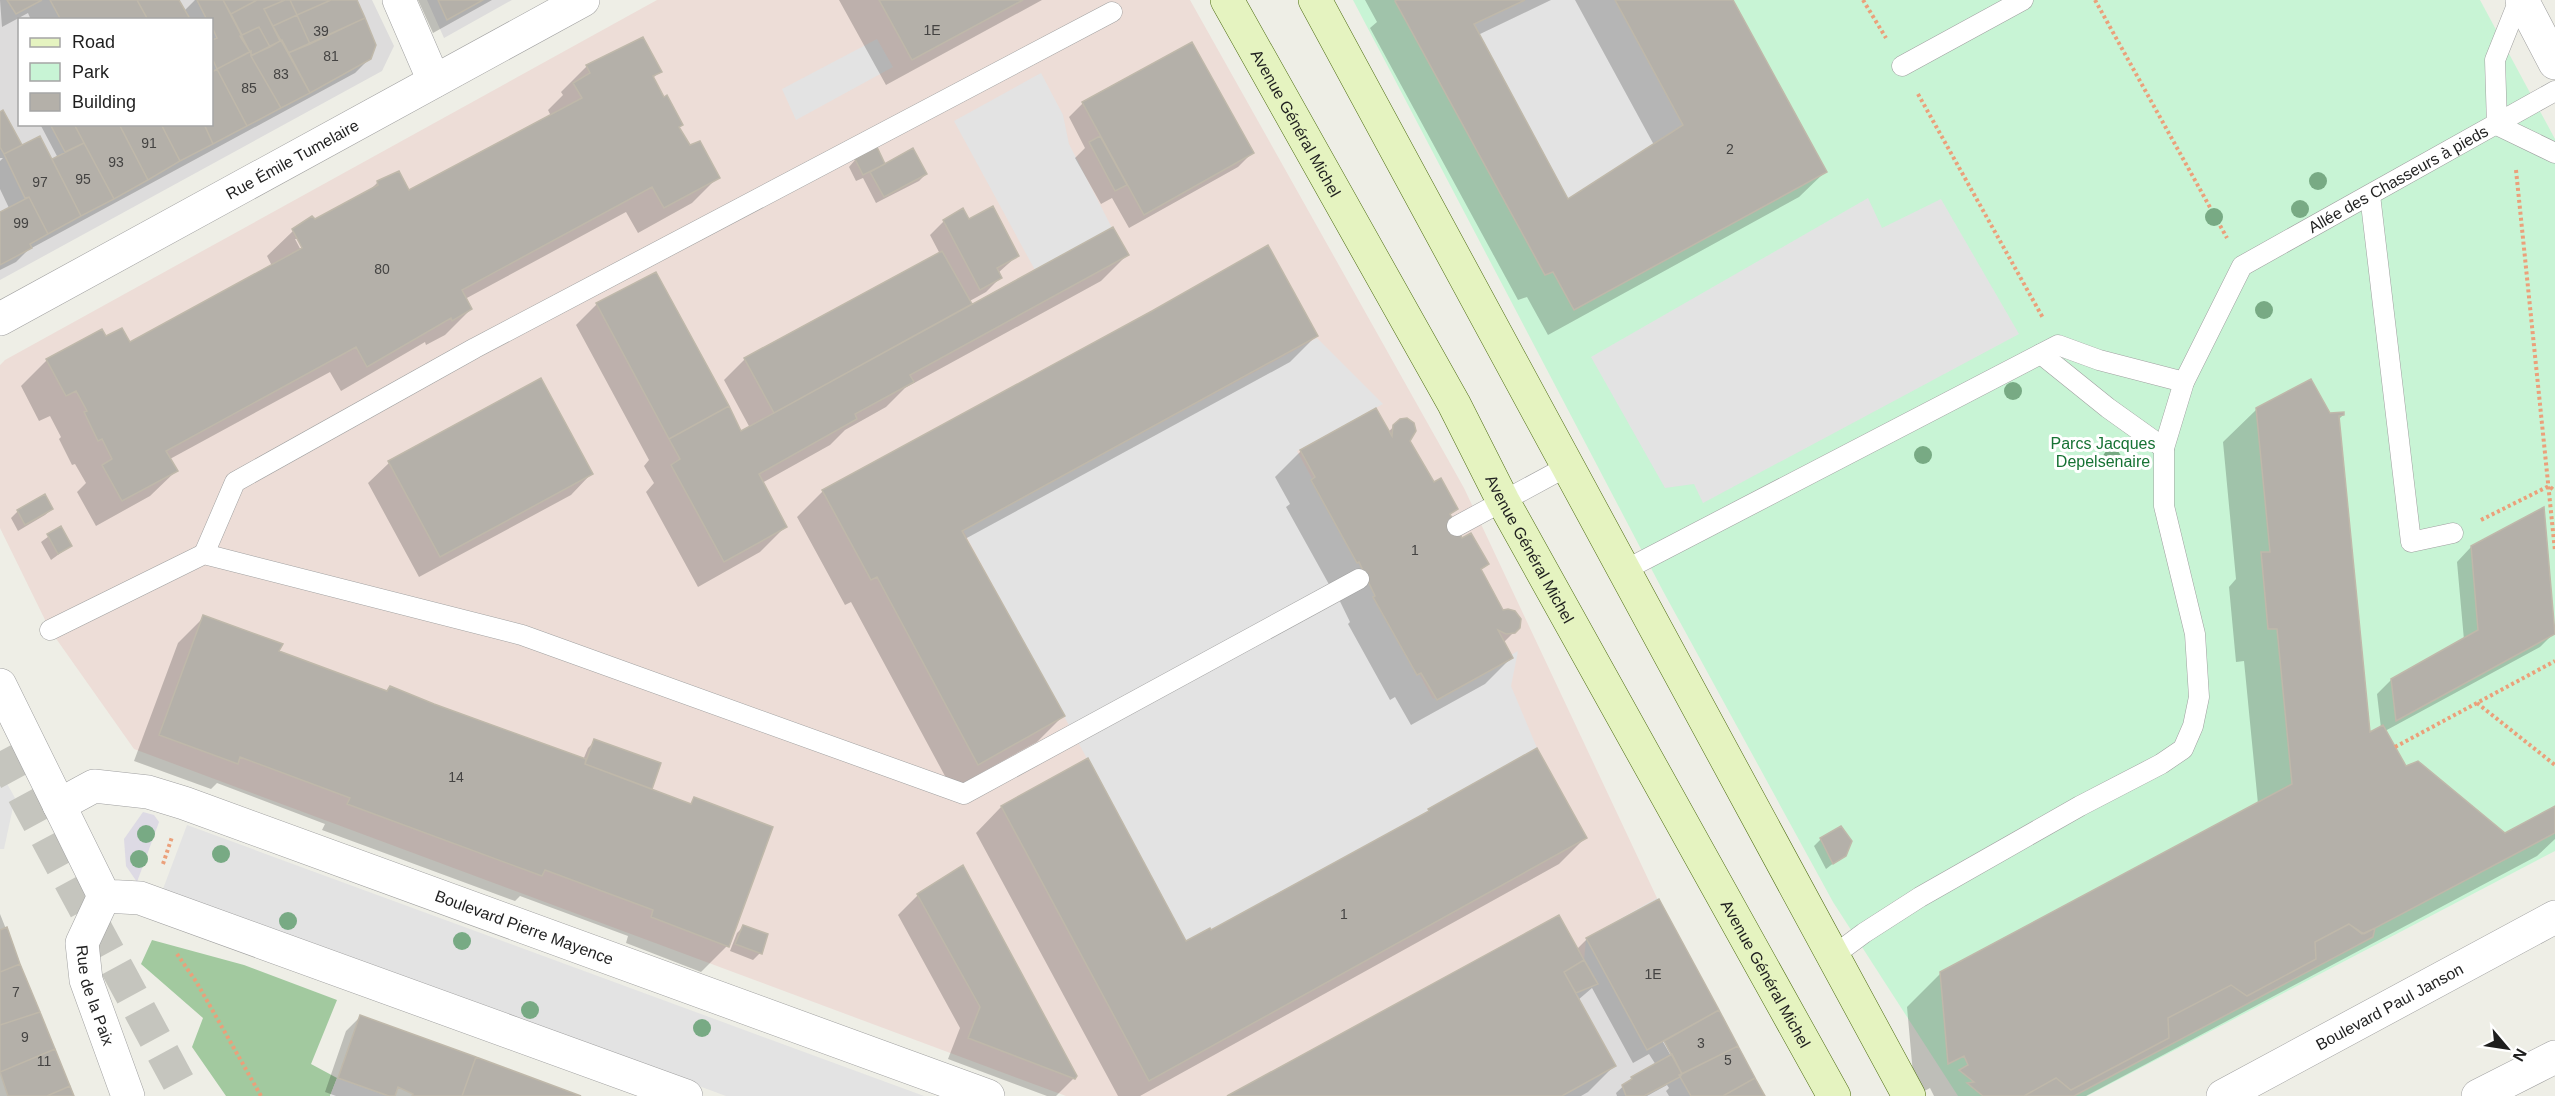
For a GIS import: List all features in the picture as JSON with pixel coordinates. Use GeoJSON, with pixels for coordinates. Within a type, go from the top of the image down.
{"type":"FeatureCollection","features":[{"type":"Feature","properties":{"kind":"main road","name":"Avenue Général Michel"},"geometry":{"type":"LineString","coordinates":[[1227,0],[1455,404],[1503,501],[1834,1096]]}},
{"type":"Feature","properties":{"kind":"main road"},"geometry":{"type":"LineString","coordinates":[[1315,0],[1909,1096]]}},
{"type":"Feature","properties":{"kind":"street"},"geometry":{"type":"LineString","coordinates":[[399,0],[434,81]]}},
{"type":"Feature","properties":{"kind":"street","name":"Rue Émile Tumelaire"},"geometry":{"type":"LineString","coordinates":[[0,319],[583,0]]}},
{"type":"Feature","properties":{"kind":"street"},"geometry":{"type":"LineString","coordinates":[[2521,0],[2555,63]]}},
{"type":"Feature","properties":{"kind":"street"},"geometry":{"type":"LineString","coordinates":[[4,699],[104,896],[145,900],[686,1096]]}},
{"type":"Feature","properties":{"kind":"street","name":"Boulevard Pierre Mayence"},"geometry":{"type":"LineString","coordinates":[[59,805],[94,786],[148,792],[184,803],[988,1096]]}},
{"type":"Feature","properties":{"kind":"street","name":"Rue de la Paix"},"geometry":{"type":"LineString","coordinates":[[104,896],[82,944],[86,980],[128,1096]]}},
{"type":"Feature","properties":{"kind":"street","name":"Boulevard Paul Janson"},"geometry":{"type":"LineString","coordinates":[[2223,1096],[2555,917]]}},
{"type":"Feature","properties":{"kind":"street"},"geometry":{"type":"LineString","coordinates":[[2478,1096],[2555,1057]]}},
{"type":"Feature","properties":{"kind":"lane"},"geometry":{"type":"LineString","coordinates":[[1902,66],[2023,0]]}},
{"type":"Feature","properties":{"kind":"lane"},"geometry":{"type":"LineString","coordinates":[[2521,0],[2495,60],[2497,125],[2555,153]]}},
{"type":"Feature","properties":{"kind":"lane"},"geometry":{"type":"LineString","coordinates":[[50,630],[204,554],[235,482],[475,348],[1112,12]]}},
{"type":"Feature","properties":{"kind":"lane","name":"Allée des Chasseurs à pieds"},"geometry":{"type":"LineString","coordinates":[[2242,266],[2555,91]]}},
{"type":"Feature","properties":{"kind":"lane"},"geometry":{"type":"LineString","coordinates":[[2370,195],[2411,542],[2453,533]]}},
{"type":"Feature","properties":{"kind":"lane"},"geometry":{"type":"LineString","coordinates":[[1833,956],[1920,897],[2080,806],[2161,764],[2183,749],[2193,726],[2199,697],[2195,634],[2164,506],[2164,448],[2184,382],[2242,266]]}},
{"type":"Feature","properties":{"kind":"lane"},"geometry":{"type":"LineString","coordinates":[[1625,570],[2049,349],[2184,382]]}},
{"type":"Feature","properties":{"kind":"lane"},"geometry":{"type":"LineString","coordinates":[[2049,349],[2108,408],[2164,448]]}},
{"type":"Feature","properties":{"kind":"lane"},"geometry":{"type":"LineString","coordinates":[[1456,526],[1568,466]]}},
{"type":"Feature","properties":{"kind":"lane"},"geometry":{"type":"LineString","coordinates":[[204,554],[522,635],[964,794],[1359,579]]}},
{"type":"Feature","properties":{"kind":"path"},"geometry":{"type":"LineString","coordinates":[[1863,0],[1902,66],[2049,349]]}},
{"type":"Feature","properties":{"kind":"path"},"geometry":{"type":"LineString","coordinates":[[2095,0],[2242,266]]}},
{"type":"Feature","properties":{"kind":"path"},"geometry":{"type":"LineString","coordinates":[[2518,136],[2516,169],[2555,551]]}},
{"type":"Feature","properties":{"kind":"path"},"geometry":{"type":"LineString","coordinates":[[2549,486],[2555,491]]}},
{"type":"Feature","properties":{"kind":"path"},"geometry":{"type":"LineString","coordinates":[[2453,533],[2549,486]]}},
{"type":"Feature","properties":{"kind":"path"},"geometry":{"type":"LineString","coordinates":[[2395,747],[2555,661]]}},
{"type":"Feature","properties":{"kind":"path"},"geometry":{"type":"LineString","coordinates":[[2476,703],[2555,765]]}},
{"type":"Feature","properties":{"kind":"path"},"geometry":{"type":"LineString","coordinates":[[184,803],[145,900],[197,983],[261,1096]]}},
{"type":"Feature","properties":{"kind":"shaded area"},"geometry":{"type":"Polygon","coordinates":[[[0,0],[372,0],[394,46],[382,71],[0,280],[0,0]]]}},
{"type":"Feature","properties":{"kind":"shaded area"},"geometry":{"type":"Polygon","coordinates":[[[427,0],[512,0],[444,38],[427,0]]]}},
{"type":"Feature","properties":{"kind":"shaded area"},"geometry":{"type":"Polygon","coordinates":[[[657,0],[1190,0],[1464,488],[1657,898],[1586,938],[1584,961],[1564,970],[1613,1065],[1557,1096],[1066,1096],[134,749],[50,630],[0,528],[0,365],[5,360],[657,0]]]}},
{"type":"Feature","properties":{"kind":"shaded area"},"geometry":{"type":"Polygon","coordinates":[[[1525,0],[1615,0],[1683,125],[1568,199],[1474,24],[1525,0]]]}},
{"type":"Feature","properties":{"kind":"shaded area"},"geometry":{"type":"Polygon","coordinates":[[[877,39],[893,67],[796,120],[782,89],[877,39]]]}},
{"type":"Feature","properties":{"kind":"shaded area"},"geometry":{"type":"Polygon","coordinates":[[[1041,73],[1063,115],[1069,144],[1113,230],[1036,272],[954,121],[1041,73]]]}},
{"type":"Feature","properties":{"kind":"shaded area"},"geometry":{"type":"Polygon","coordinates":[[[1868,198],[1882,228],[1941,199],[2019,334],[1703,503],[1694,484],[1665,488],[1591,357],[1868,198]]]}},
{"type":"Feature","properties":{"kind":"shaded area"},"geometry":{"type":"Polygon","coordinates":[[[1317,338],[1383,404],[1297,451],[1433,699],[1518,651],[1511,686],[1537,748],[1428,809],[1429,811],[1211,930],[1209,928],[1186,941],[963,530],[1317,338]]]}},
{"type":"Feature","properties":{"kind":"shaded area"},"geometry":{"type":"Polygon","coordinates":[[[0,771],[15,798],[4,849],[0,849],[0,771]]]}},
{"type":"Feature","properties":{"kind":"shaded area"},"geometry":{"type":"Polygon","coordinates":[[[143,812],[154,815],[159,822],[137,882],[126,866],[124,839],[143,812]]]}},
{"type":"Feature","properties":{"kind":"shaded area"},"geometry":{"type":"Polygon","coordinates":[[[187,825],[924,1096],[726,1096],[163,889],[187,825]]]}},
{"type":"Feature","properties":{"kind":"shaded area"},"geometry":{"type":"Polygon","coordinates":[[[1657,898],[1765,1096],[1558,1096],[1564,970],[1586,938],[1657,898]]]}},
{"type":"Feature","properties":{"kind":"shaded area"},"geometry":{"type":"Polygon","coordinates":[[[337,1078],[387,1096],[330,1096],[337,1078]]]}},
{"type":"Feature","properties":{"kind":"green space","name":"Parcs Jacques Depelsenaire"},"geometry":{"type":"Polygon","coordinates":[[[1353,0],[2480,0],[2555,139],[2555,851],[2087,1096],[1958,1096],[1833,902],[1663,591],[1353,0]]]}},
{"type":"Feature","properties":{"kind":"green space"},"geometry":{"type":"Polygon","coordinates":[[[152,940],[244,965],[337,1000],[311,1064],[337,1078],[330,1096],[226,1096],[192,1047],[203,1018],[141,964],[152,940]]]}},
{"type":"Feature","properties":{"kind":"building"},"geometry":{"type":"Polygon","coordinates":[[[7,0],[42,0],[16,14],[7,0]]]}},
{"type":"Feature","properties":{"kind":"building"},"geometry":{"type":"Polygon","coordinates":[[[50,0],[137,0],[147,18],[60,18],[50,0]]]}},
{"type":"Feature","properties":{"kind":"building"},"geometry":{"type":"Polygon","coordinates":[[[137,0],[179,0],[189,17],[188,18],[147,18],[137,0]]]}},
{"type":"Feature","properties":{"kind":"building"},"geometry":{"type":"Polygon","coordinates":[[[197,0],[223,0],[250,52],[217,69],[213,60],[213,40],[217,38],[213,29],[213,18],[206,18],[197,0]]]}},
{"type":"Feature","properties":{"kind":"building"},"geometry":{"type":"Polygon","coordinates":[[[223,0],[257,0],[231,14],[223,0]]]}},
{"type":"Feature","properties":{"kind":"building"},"geometry":{"type":"Polygon","coordinates":[[[257,0],[285,0],[264,9],[280,41],[270,47],[259,27],[242,35],[231,14],[257,0]]]}},
{"type":"Feature","properties":{"kind":"building"},"geometry":{"type":"Polygon","coordinates":[[[290,0],[297,15],[273,26],[264,9],[290,0]]]}},
{"type":"Feature","properties":{"kind":"building"},"geometry":{"type":"Polygon","coordinates":[[[290,0],[331,0],[297,15],[290,0]]]}},
{"type":"Feature","properties":{"kind":"building"},"geometry":{"type":"Polygon","coordinates":[[[331,0],[357,0],[365,18],[310,44],[297,15],[331,0]]]}},
{"type":"Feature","properties":{"kind":"building"},"geometry":{"type":"Polygon","coordinates":[[[438,0],[483,0],[447,20],[438,0]]]}},
{"type":"Feature","properties":{"kind":"building"},"geometry":{"type":"Polygon","coordinates":[[[879,0],[1023,0],[912,60],[879,0]]]}},
{"type":"Feature","properties":{"kind":"building"},"geometry":{"type":"Polygon","coordinates":[[[1525,0],[1474,24],[1568,199],[1683,125],[1615,0],[1733,0],[1827,172],[1574,310],[1553,272],[1545,275],[1395,1],[1525,0]]]}},
{"type":"Feature","properties":{"kind":"building"},"geometry":{"type":"Polygon","coordinates":[[[297,15],[310,44],[288,53],[273,26],[297,15]]]}},
{"type":"Feature","properties":{"kind":"building"},"geometry":{"type":"Polygon","coordinates":[[[365,18],[376,45],[371,59],[310,93],[288,53],[365,18]]]}},
{"type":"Feature","properties":{"kind":"building"},"geometry":{"type":"Polygon","coordinates":[[[259,27],[270,47],[252,55],[240,36],[259,27]]]}},
{"type":"Feature","properties":{"kind":"building"},"geometry":{"type":"Polygon","coordinates":[[[643,37],[662,72],[653,76],[664,97],[667,95],[683,125],[679,127],[690,145],[700,141],[720,178],[664,208],[652,187],[462,290],[472,309],[452,321],[451,318],[367,367],[356,347],[166,451],[178,471],[122,501],[102,465],[112,459],[102,439],[98,441],[84,412],[87,411],[76,391],[66,396],[46,359],[102,329],[106,336],[122,328],[130,342],[302,248],[292,229],[312,216],[315,219],[378,185],[377,181],[399,171],[409,190],[582,98],[573,83],[590,73],[586,65],[643,37]]]}},
{"type":"Feature","properties":{"kind":"building"},"geometry":{"type":"Polygon","coordinates":[[[282,40],[310,93],[281,108],[251,56],[282,40]]]}},
{"type":"Feature","properties":{"kind":"building"},"geometry":{"type":"Polygon","coordinates":[[[1192,42],[1254,153],[1144,215],[1082,102],[1192,42]]]}},
{"type":"Feature","properties":{"kind":"building"},"geometry":{"type":"Polygon","coordinates":[[[251,51],[251,56],[281,108],[247,126],[217,69],[251,51]]]}},
{"type":"Feature","properties":{"kind":"building"},"geometry":{"type":"Polygon","coordinates":[[[217,69],[247,126],[213,144],[205,126],[213,126],[213,71],[217,69]]]}},
{"type":"Feature","properties":{"kind":"building"},"geometry":{"type":"Polygon","coordinates":[[[3,110],[22,145],[4,154],[0,147],[0,112],[3,110]]]}},
{"type":"Feature","properties":{"kind":"building"},"geometry":{"type":"Polygon","coordinates":[[[51,126],[75,126],[84,143],[65,152],[51,126]]]}},
{"type":"Feature","properties":{"kind":"building"},"geometry":{"type":"Polygon","coordinates":[[[75,126],[120,126],[148,180],[114,199],[75,126]]]}},
{"type":"Feature","properties":{"kind":"building"},"geometry":{"type":"Polygon","coordinates":[[[120,126],[162,126],[180,161],[148,180],[120,126]]]}},
{"type":"Feature","properties":{"kind":"building"},"geometry":{"type":"Polygon","coordinates":[[[162,126],[205,126],[213,144],[180,161],[162,126]]]}},
{"type":"Feature","properties":{"kind":"building"},"geometry":{"type":"Polygon","coordinates":[[[40,136],[81,216],[48,234],[29,197],[25,198],[4,154],[40,136]]]}},
{"type":"Feature","properties":{"kind":"building"},"geometry":{"type":"Polygon","coordinates":[[[1100,136],[1127,185],[1115,191],[1089,142],[1100,136]]]}},
{"type":"Feature","properties":{"kind":"building"},"geometry":{"type":"Polygon","coordinates":[[[84,143],[114,199],[81,216],[52,159],[84,143]]]}},
{"type":"Feature","properties":{"kind":"building"},"geometry":{"type":"Polygon","coordinates":[[[877,147],[885,164],[863,175],[855,159],[877,147]]]}},
{"type":"Feature","properties":{"kind":"building"},"geometry":{"type":"Polygon","coordinates":[[[913,148],[927,174],[884,197],[870,172],[913,148]]]}},
{"type":"Feature","properties":{"kind":"building"},"geometry":{"type":"Polygon","coordinates":[[[29,197],[48,234],[30,244],[32,248],[0,265],[0,212],[29,197]]]}},
{"type":"Feature","properties":{"kind":"building"},"geometry":{"type":"Polygon","coordinates":[[[993,206],[1019,256],[997,268],[1002,278],[980,290],[943,220],[963,208],[969,219],[993,206]]]}},
{"type":"Feature","properties":{"kind":"building"},"geometry":{"type":"Polygon","coordinates":[[[1113,227],[1129,255],[910,375],[914,382],[855,414],[857,419],[759,474],[787,527],[724,562],[671,465],[680,459],[669,439],[729,406],[741,431],[1113,227]]]}},
{"type":"Feature","properties":{"kind":"building"},"geometry":{"type":"Polygon","coordinates":[[[1268,245],[1318,336],[962,531],[1065,716],[978,765],[877,577],[871,580],[822,490],[1152,311],[1268,245]]]}},
{"type":"Feature","properties":{"kind":"building"},"geometry":{"type":"Polygon","coordinates":[[[942,251],[972,304],[774,413],[744,358],[942,251]]]}},
{"type":"Feature","properties":{"kind":"building"},"geometry":{"type":"Polygon","coordinates":[[[656,272],[729,406],[669,439],[596,303],[656,272]]]}},
{"type":"Feature","properties":{"kind":"building"},"geometry":{"type":"Polygon","coordinates":[[[541,378],[593,474],[440,557],[388,461],[541,378]]]}},
{"type":"Feature","properties":{"kind":"building"},"geometry":{"type":"Polygon","coordinates":[[[2311,379],[2330,413],[2344,412],[2344,415],[2339,416],[2370,732],[2383,725],[2406,766],[2418,761],[2505,833],[2555,806],[2555,833],[2364,934],[2349,924],[2315,942],[2316,959],[2247,996],[2231,985],[2168,1018],[2169,1038],[2071,1090],[2056,1078],[2024,1096],[1983,1096],[1967,1083],[1974,1082],[1959,1070],[1968,1065],[1964,1056],[1948,1064],[1940,972],[2292,784],[2277,629],[2268,629],[2261,552],[2270,552],[2256,408],[2311,379]]]}},
{"type":"Feature","properties":{"kind":"building"},"geometry":{"type":"Polygon","coordinates":[[[1376,408],[1392,436],[1393,425],[1400,419],[1407,418],[1414,423],[1416,431],[1410,441],[1434,482],[1441,478],[1458,509],[1450,514],[1462,538],[1471,533],[1489,564],[1481,569],[1503,610],[1515,611],[1521,619],[1520,628],[1515,633],[1506,634],[1498,630],[1513,658],[1437,700],[1421,673],[1417,675],[1373,597],[1375,596],[1359,562],[1357,563],[1311,480],[1315,477],[1300,450],[1376,408]]]}},
{"type":"Feature","properties":{"kind":"building"},"geometry":{"type":"Polygon","coordinates":[[[45,494],[53,509],[25,525],[17,510],[45,494]]]}},
{"type":"Feature","properties":{"kind":"building"},"geometry":{"type":"Polygon","coordinates":[[[2544,507],[2555,634],[2396,721],[2391,679],[2478,630],[2471,546],[2544,507]]]}},
{"type":"Feature","properties":{"kind":"building"},"geometry":{"type":"Polygon","coordinates":[[[61,526],[72,546],[58,554],[47,534],[61,526]]]}},
{"type":"Feature","properties":{"kind":"building"},"geometry":{"type":"Polygon","coordinates":[[[203,615],[283,644],[279,651],[387,691],[390,686],[586,759],[585,764],[691,804],[694,797],[773,827],[729,947],[651,917],[653,910],[545,870],[542,876],[347,804],[350,798],[240,757],[238,764],[159,735],[203,615]]]}},
{"type":"Feature","properties":{"kind":"building"},"geometry":{"type":"Polygon","coordinates":[[[594,739],[661,763],[652,789],[585,764],[594,739]]]}},
{"type":"Feature","properties":{"kind":"building"},"geometry":{"type":"Polygon","coordinates":[[[1537,748],[1587,838],[1149,1081],[1001,806],[1088,758],[1186,941],[1210,928],[1211,930],[1429,811],[1428,809],[1537,748]]]}},
{"type":"Feature","properties":{"kind":"building"},"geometry":{"type":"Polygon","coordinates":[[[1841,826],[1852,841],[1846,856],[1833,864],[1820,838],[1841,826]]]}},
{"type":"Feature","properties":{"kind":"building"},"geometry":{"type":"Polygon","coordinates":[[[963,865],[1077,1076],[1075,1079],[968,1038],[980,1007],[917,894],[963,865]]]}},
{"type":"Feature","properties":{"kind":"building"},"geometry":{"type":"Polygon","coordinates":[[[1659,899],[1719,1010],[1647,1050],[1586,938],[1659,899]]]}},
{"type":"Feature","properties":{"kind":"building"},"geometry":{"type":"Polygon","coordinates":[[[1559,915],[1584,960],[1564,972],[1616,1066],[1562,1096],[1227,1096],[1559,915]]]}},
{"type":"Feature","properties":{"kind":"building"},"geometry":{"type":"Polygon","coordinates":[[[2349,924],[2362,934],[2375,928],[2373,937],[2074,1096],[2024,1096],[2056,1078],[2071,1090],[2169,1038],[2168,1018],[2231,985],[2247,996],[2316,959],[2315,942],[2349,924]]]}},
{"type":"Feature","properties":{"kind":"building"},"geometry":{"type":"Polygon","coordinates":[[[743,925],[768,934],[762,954],[735,944],[743,925]]]}},
{"type":"Feature","properties":{"kind":"building"},"geometry":{"type":"Polygon","coordinates":[[[7,927],[20,964],[0,972],[0,930],[7,927]]]}},
{"type":"Feature","properties":{"kind":"building"},"geometry":{"type":"Polygon","coordinates":[[[1584,960],[1598,984],[1576,993],[1564,972],[1584,960]]]}},
{"type":"Feature","properties":{"kind":"building"},"geometry":{"type":"Polygon","coordinates":[[[20,964],[40,1012],[0,1025],[0,972],[20,964]]]}},
{"type":"Feature","properties":{"kind":"building"},"geometry":{"type":"Polygon","coordinates":[[[1719,1010],[1738,1046],[1682,1074],[1664,1041],[1719,1010]]]}},
{"type":"Feature","properties":{"kind":"building"},"geometry":{"type":"Polygon","coordinates":[[[40,1012],[55,1049],[0,1072],[0,1025],[40,1012]]]}},
{"type":"Feature","properties":{"kind":"building"},"geometry":{"type":"Polygon","coordinates":[[[360,1015],[476,1057],[462,1096],[412,1096],[413,1094],[398,1087],[395,1096],[389,1096],[338,1078],[360,1015]]]}},
{"type":"Feature","properties":{"kind":"building"},"geometry":{"type":"Polygon","coordinates":[[[1738,1046],[1755,1078],[1723,1096],[1691,1096],[1679,1075],[1738,1046]]]}},
{"type":"Feature","properties":{"kind":"building"},"geometry":{"type":"Polygon","coordinates":[[[55,1049],[70,1086],[47,1096],[8,1096],[0,1072],[55,1049]]]}},
{"type":"Feature","properties":{"kind":"building"},"geometry":{"type":"Polygon","coordinates":[[[1672,1054],[1682,1074],[1680,1077],[1644,1096],[1626,1096],[1622,1085],[1632,1079],[1631,1077],[1672,1054]]]}},
{"type":"Feature","properties":{"kind":"building"},"geometry":{"type":"Polygon","coordinates":[[[476,1057],[581,1096],[462,1096],[476,1057]]]}},
{"type":"Feature","properties":{"kind":"building"},"geometry":{"type":"Polygon","coordinates":[[[1755,1078],[1765,1096],[1723,1096],[1755,1078]]]}},
{"type":"Feature","properties":{"kind":"building"},"geometry":{"type":"Polygon","coordinates":[[[70,1086],[74,1096],[47,1096],[70,1086]]]}},
{"type":"Feature","properties":{"kind":"tunnel"},"geometry":{"type":"LineString","coordinates":[[0,751],[186,1096]]}}]}
